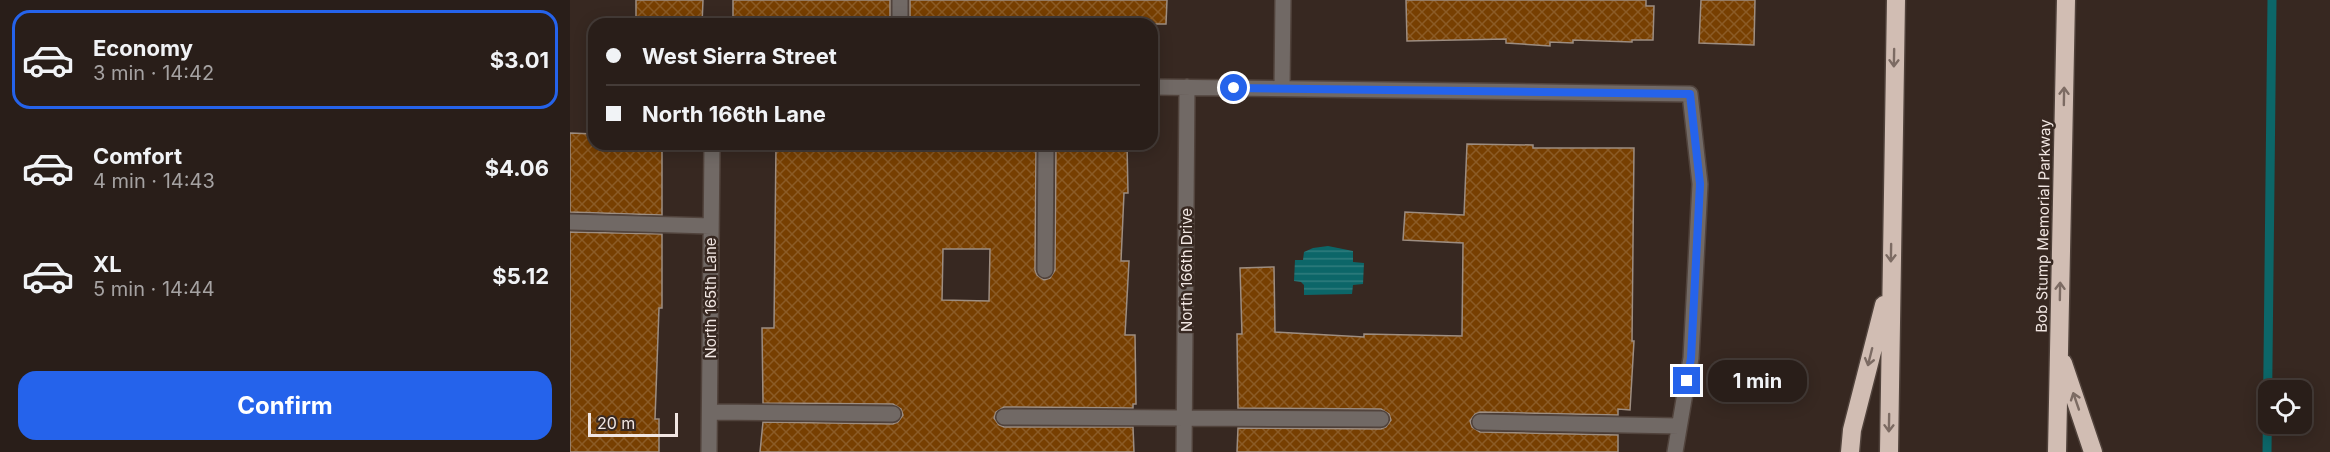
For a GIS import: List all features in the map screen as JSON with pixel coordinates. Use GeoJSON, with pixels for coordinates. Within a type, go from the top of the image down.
{"type":"FeatureCollection","features":[{"type":"Feature","properties":{"kind":"highway"},"geometry":{"type":"LineString","coordinates":[[1889,452],[1896,0]]}},
{"type":"Feature","properties":{"kind":"highway","name":"Bob Stump Memorial Parkway"},"geometry":{"type":"LineString","coordinates":[[2057,452],[2066,0]]}},
{"type":"Feature","properties":{"kind":"highway"},"geometry":{"type":"LineString","coordinates":[[1850,452],[1852,430],[1890,280]]}},
{"type":"Feature","properties":{"kind":"highway"},"geometry":{"type":"LineString","coordinates":[[2059,350],[2093,452]]}},
{"type":"Feature","properties":{"kind":"street"},"geometry":{"type":"LineString","coordinates":[[900,0],[900,18]]}},
{"type":"Feature","properties":{"kind":"street"},"geometry":{"type":"LineString","coordinates":[[1282,88],[1283,0]]}},
{"type":"Feature","properties":{"kind":"street"},"geometry":{"type":"LineString","coordinates":[[1158,87],[1690,94],[1700,184],[1691,358],[1675,452]]}},
{"type":"Feature","properties":{"kind":"street","name":"North 166th Drive"},"geometry":{"type":"LineString","coordinates":[[1185,452],[1186,87]]}},
{"type":"Feature","properties":{"kind":"street","name":"North 165th Lane"},"geometry":{"type":"LineString","coordinates":[[709,452],[712,150]]}},
{"type":"Feature","properties":{"kind":"street"},"geometry":{"type":"LineString","coordinates":[[1045,270],[1047,150]]}},
{"type":"Feature","properties":{"kind":"street"},"geometry":{"type":"LineString","coordinates":[[570,222],[711,226]]}},
{"type":"Feature","properties":{"kind":"street"},"geometry":{"type":"LineString","coordinates":[[710,412],[893,414]]}},
{"type":"Feature","properties":{"kind":"street"},"geometry":{"type":"LineString","coordinates":[[1004,417],[1381,419]]}},
{"type":"Feature","properties":{"kind":"street"},"geometry":{"type":"LineString","coordinates":[[1480,422],[1679,426]]}},
{"type":"Feature","properties":{"kind":"water"},"geometry":{"type":"Polygon","coordinates":[[[1328,246],[1353,251],[1353,262],[1364,263],[1363,284],[1353,285],[1352,294],[1304,295],[1304,285],[1294,281],[1295,260],[1303,260],[1304,252],[1313,248],[1328,246]]]}},
{"type":"Feature","properties":{"kind":"building"},"geometry":{"type":"Polygon","coordinates":[[[636,0],[703,0],[702,18],[636,18],[636,0]]]}},
{"type":"Feature","properties":{"kind":"building"},"geometry":{"type":"Polygon","coordinates":[[[733,0],[890,0],[890,18],[733,18],[733,0]]]}},
{"type":"Feature","properties":{"kind":"building"},"geometry":{"type":"Polygon","coordinates":[[[910,0],[1167,0],[1166,24],[1158,24],[1158,18],[910,18],[910,0]]]}},
{"type":"Feature","properties":{"kind":"building"},"geometry":{"type":"Polygon","coordinates":[[[1406,0],[1646,0],[1646,6],[1654,6],[1653,40],[1632,40],[1632,42],[1573,40],[1573,43],[1550,42],[1550,46],[1506,43],[1506,39],[1407,41],[1406,0]]]}},
{"type":"Feature","properties":{"kind":"building"},"geometry":{"type":"Polygon","coordinates":[[[1701,0],[1755,0],[1754,45],[1699,43],[1701,0]]]}},
{"type":"Feature","properties":{"kind":"building"},"geometry":{"type":"Polygon","coordinates":[[[570,133],[588,134],[588,150],[662,150],[662,215],[570,212],[570,133]]]}},
{"type":"Feature","properties":{"kind":"building"},"geometry":{"type":"Polygon","coordinates":[[[1467,144],[1533,145],[1533,148],[1634,148],[1632,341],[1634,341],[1630,410],[1618,409],[1618,415],[1480,412],[1475,414],[1470,421],[1472,427],[1480,432],[1618,435],[1618,452],[1237,452],[1238,428],[1381,429],[1386,427],[1391,420],[1389,414],[1381,409],[1238,408],[1237,334],[1242,334],[1240,268],[1274,267],[1275,332],[1364,337],[1364,334],[1462,336],[1463,243],[1403,240],[1405,212],[1464,215],[1467,144]]]}},
{"type":"Feature","properties":{"kind":"building"},"geometry":{"type":"Polygon","coordinates":[[[776,150],[1036,150],[1035,270],[1037,275],[1044,280],[1050,278],[1055,270],[1056,150],[1127,150],[1128,193],[1124,193],[1121,261],[1129,261],[1125,335],[1135,335],[1136,404],[1133,404],[1133,408],[1004,407],[996,412],[994,418],[999,425],[1004,427],[1133,427],[1134,452],[760,452],[763,422],[893,424],[898,422],[903,415],[901,409],[893,404],[763,403],[762,328],[774,328],[776,150]],[[943,249],[942,300],[989,301],[990,249],[943,249]]]}},
{"type":"Feature","properties":{"kind":"building"},"geometry":{"type":"Polygon","coordinates":[[[570,232],[662,234],[662,308],[659,308],[655,419],[659,419],[659,452],[570,452],[570,232]]]}},
{"type":"Feature","properties":{"kind":"waterway"},"geometry":{"type":"LineString","coordinates":[[2267,452],[2272,0]]}},
{"type":"Feature","properties":{"kind":"route"},"geometry":{"type":"LineString","coordinates":[[1234,88],[1690,94],[1700,184],[1691,358],[1687,381]]}}]}
